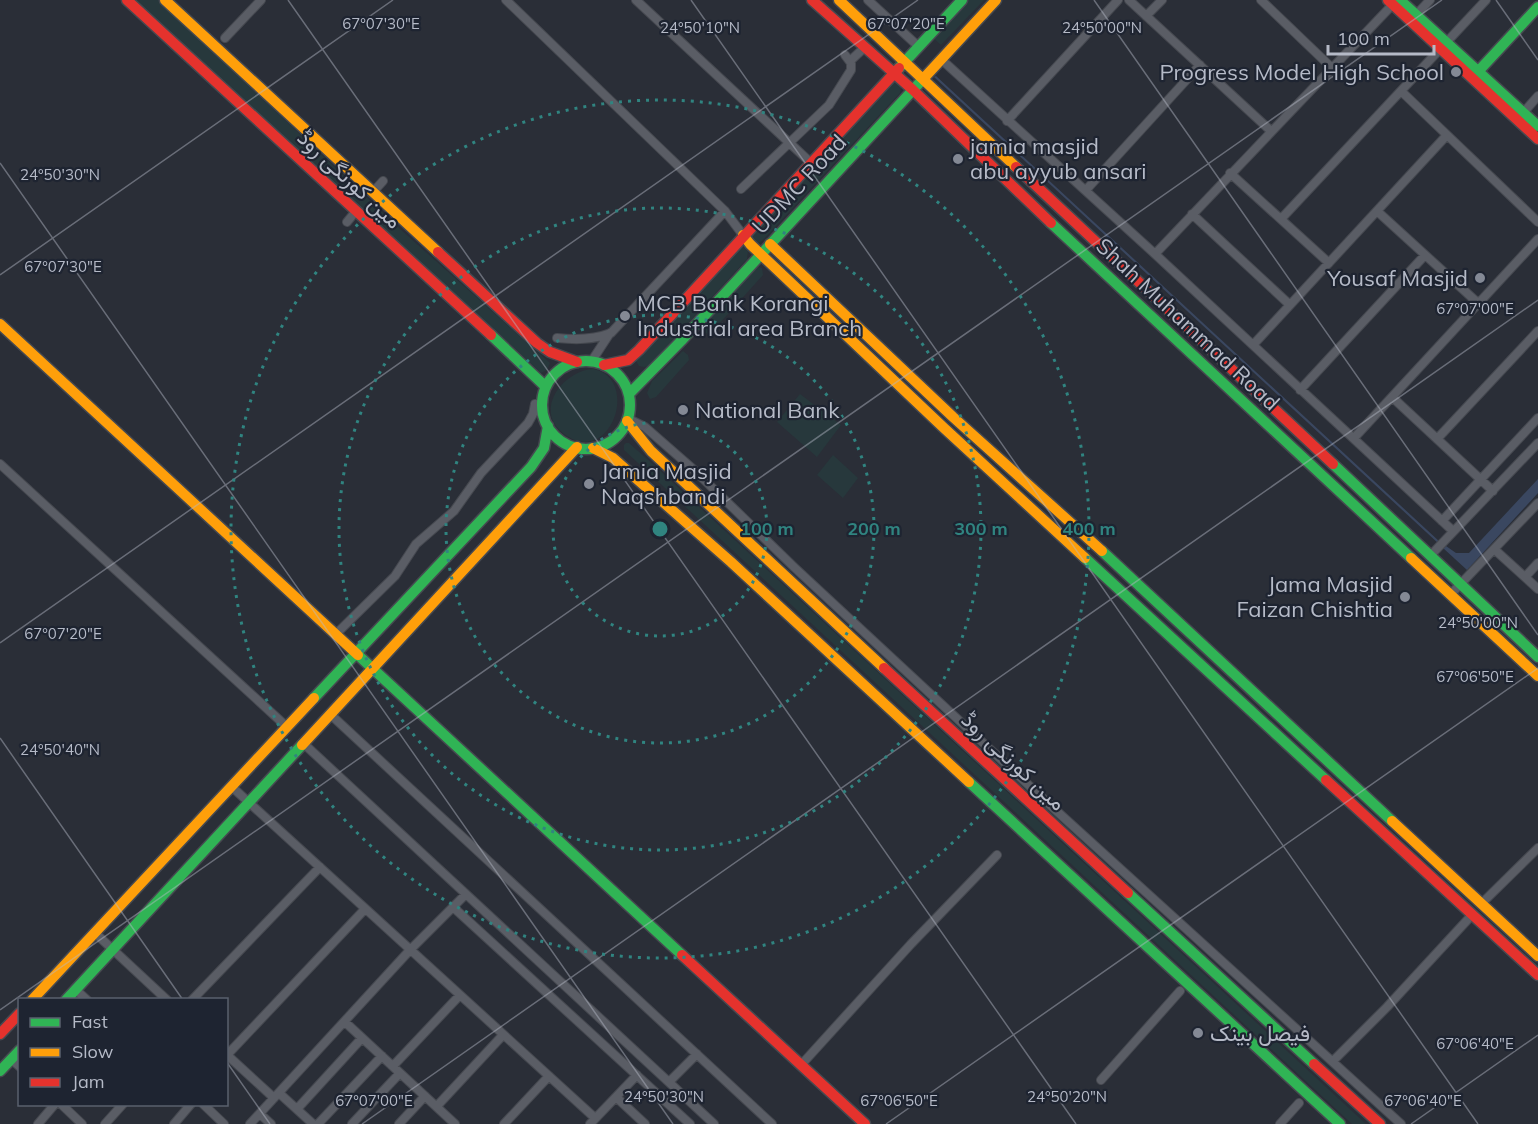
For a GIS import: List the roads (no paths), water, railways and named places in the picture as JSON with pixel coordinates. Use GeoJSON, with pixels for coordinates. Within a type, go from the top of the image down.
{"type":"FeatureCollection","features":[{"type":"Feature","properties":{"kind":"main road","name":"مین کورنگی روڈ"},"geometry":{"type":"LineString","coordinates":[[127,0],[546,387]]}},
{"type":"Feature","properties":{"kind":"main road","name":"مین کورنگی روڈ"},"geometry":{"type":"LineString","coordinates":[[165,0],[537,343],[550,352],[577,362]]}},
{"type":"Feature","properties":{"kind":"main road","name":"Shah Muhammad Road"},"geometry":{"type":"LineString","coordinates":[[812,0],[913,90],[1040,213],[1538,676]]}},
{"type":"Feature","properties":{"kind":"main road","name":"Shah Muhammad Road"},"geometry":{"type":"LineString","coordinates":[[838,0],[1433,553],[1461,584],[1538,657]]}},
{"type":"Feature","properties":{"kind":"main road","name":"UDMC Road"},"geometry":{"type":"LineString","coordinates":[[604,365],[628,360],[639,350],[810,162],[962,0]]}},
{"type":"Feature","properties":{"kind":"main road","name":"UDMC Road"},"geometry":{"type":"LineString","coordinates":[[629,394],[681,341],[996,0]]}},
{"type":"Feature","properties":{"kind":"main road"},"geometry":{"type":"LineString","coordinates":[[1394,1],[1416,15],[1444,46]]}},
{"type":"Feature","properties":{"kind":"main road"},"geometry":{"type":"LineString","coordinates":[[1394,1],[1475,75],[1538,139]]}},
{"type":"Feature","properties":{"kind":"main road"},"geometry":{"type":"LineString","coordinates":[[1475,75],[1538,7]]}},
{"type":"Feature","properties":{"kind":"main road"},"geometry":{"type":"LineString","coordinates":[[867,51],[876,53],[881,49],[881,40]]}},
{"type":"Feature","properties":{"kind":"main road"},"geometry":{"type":"LineString","coordinates":[[1475,75],[1538,126]]}},
{"type":"Feature","properties":{"kind":"main road"},"geometry":{"type":"LineString","coordinates":[[924,101],[922,96],[924,91],[933,89]]}},
{"type":"Feature","properties":{"kind":"main road"},"geometry":{"type":"LineString","coordinates":[[743,235],[944,428],[1471,916],[1538,975]]}},
{"type":"Feature","properties":{"kind":"main road"},"geometry":{"type":"LineString","coordinates":[[770,244],[953,417],[1120,568],[1538,956]]}},
{"type":"Feature","properties":{"kind":"main road"},"geometry":{"type":"LineString","coordinates":[[0,324],[865,1124]]}},
{"type":"Feature","properties":{"kind":"main road"},"geometry":{"type":"LineString","coordinates":[[577,362],[604,365],[619,377],[629,394],[630,407],[627,420],[619,434],[607,443],[593,448],[576,447],[559,439],[544,419],[542,404],[546,387],[552,377],[564,367],[577,362]]}},
{"type":"Feature","properties":{"kind":"main road"},"geometry":{"type":"LineString","coordinates":[[944,428],[953,417]]}},
{"type":"Feature","properties":{"kind":"main road","name":"مین کورنگی روڈ"},"geometry":{"type":"LineString","coordinates":[[627,420],[637,437],[745,540],[1380,1124]]}},
{"type":"Feature","properties":{"kind":"main road"},"geometry":{"type":"LineString","coordinates":[[33,998],[539,458],[548,439],[548,426]]}},
{"type":"Feature","properties":{"kind":"main road"},"geometry":{"type":"LineString","coordinates":[[67,998],[576,447]]}},
{"type":"Feature","properties":{"kind":"main road","name":"مین کورنگی روڈ"},"geometry":{"type":"LineString","coordinates":[[593,448],[613,458],[662,500],[1340,1124]]}},
{"type":"Feature","properties":{"kind":"main road"},"geometry":{"type":"LineString","coordinates":[[1013,491],[1024,481]]}},
{"type":"Feature","properties":{"kind":"main road"},"geometry":{"type":"LineString","coordinates":[[1109,579],[1120,568]]}},
{"type":"Feature","properties":{"kind":"main road"},"geometry":{"type":"LineString","coordinates":[[1170,637],[1181,625]]}},
{"type":"Feature","properties":{"kind":"main road"},"geometry":{"type":"LineString","coordinates":[[1239,699],[1248,688]]}},
{"type":"Feature","properties":{"kind":"main road"},"geometry":{"type":"LineString","coordinates":[[1480,924],[1491,913]]}},
{"type":"Feature","properties":{"kind":"main road"},"geometry":{"type":"LineString","coordinates":[[0,1034],[18,1014]]}},
{"type":"Feature","properties":{"kind":"main road"},"geometry":{"type":"LineString","coordinates":[[0,1071],[18,1052]]}},
{"type":"Feature","properties":{"kind":"street"},"geometry":{"type":"LineString","coordinates":[[225,38],[261,0]]}},
{"type":"Feature","properties":{"kind":"street"},"geometry":{"type":"LineString","coordinates":[[506,0],[725,211],[743,235]]}},
{"type":"Feature","properties":{"kind":"street"},"geometry":{"type":"LineString","coordinates":[[636,0],[810,162]]}},
{"type":"Feature","properties":{"kind":"street"},"geometry":{"type":"LineString","coordinates":[[868,0],[919,46]]}},
{"type":"Feature","properties":{"kind":"street"},"geometry":{"type":"LineString","coordinates":[[1007,120],[1118,0]]}},
{"type":"Feature","properties":{"kind":"street"},"geometry":{"type":"LineString","coordinates":[[1129,0],[1271,131]]}},
{"type":"Feature","properties":{"kind":"street"},"geometry":{"type":"LineString","coordinates":[[1146,16],[1162,0]]}},
{"type":"Feature","properties":{"kind":"street"},"geometry":{"type":"LineString","coordinates":[[1261,0],[1332,68]]}},
{"type":"Feature","properties":{"kind":"street"},"geometry":{"type":"LineString","coordinates":[[1416,15],[1430,0]]}},
{"type":"Feature","properties":{"kind":"street"},"geometry":{"type":"LineString","coordinates":[[1281,219],[1486,0]]}},
{"type":"Feature","properties":{"kind":"street"},"geometry":{"type":"LineString","coordinates":[[1155,254],[1394,1]]}},
{"type":"Feature","properties":{"kind":"street"},"geometry":{"type":"LineString","coordinates":[[741,189],[829,105],[849,76],[852,66],[848,58],[867,51]]}},
{"type":"Feature","properties":{"kind":"street"},"geometry":{"type":"LineString","coordinates":[[942,60],[1086,190],[1453,531]]}},
{"type":"Feature","properties":{"kind":"street"},"geometry":{"type":"LineString","coordinates":[[1086,190],[1200,65]]}},
{"type":"Feature","properties":{"kind":"street"},"geometry":{"type":"LineString","coordinates":[[1401,91],[1538,222]]}},
{"type":"Feature","properties":{"kind":"street"},"geometry":{"type":"LineString","coordinates":[[1523,113],[1538,96]]}},
{"type":"Feature","properties":{"kind":"street"},"geometry":{"type":"LineString","coordinates":[[1252,345],[1448,135]]}},
{"type":"Feature","properties":{"kind":"street"},"geometry":{"type":"LineString","coordinates":[[1230,173],[1329,263]]}},
{"type":"Feature","properties":{"kind":"street"},"geometry":{"type":"LineString","coordinates":[[373,192],[383,181]]}},
{"type":"Feature","properties":{"kind":"street"},"geometry":{"type":"LineString","coordinates":[[591,362],[610,333],[725,211]]}},
{"type":"Feature","properties":{"kind":"street"},"geometry":{"type":"LineString","coordinates":[[1377,211],[1479,304]]}},
{"type":"Feature","properties":{"kind":"street"},"geometry":{"type":"LineString","coordinates":[[347,222],[356,212]]}},
{"type":"Feature","properties":{"kind":"street"},"geometry":{"type":"LineString","coordinates":[[1192,214],[1290,305]]}},
{"type":"Feature","properties":{"kind":"street"},"geometry":{"type":"LineString","coordinates":[[1354,438],[1538,239]]}},
{"type":"Feature","properties":{"kind":"street"},"geometry":{"type":"LineString","coordinates":[[1300,390],[1425,255]]}},
{"type":"Feature","properties":{"kind":"street"},"geometry":{"type":"LineString","coordinates":[[1437,439],[1538,331]]}},
{"type":"Feature","properties":{"kind":"street"},"geometry":{"type":"LineString","coordinates":[[558,338],[583,339],[610,333]]}},
{"type":"Feature","properties":{"kind":"street"},"geometry":{"type":"LineString","coordinates":[[1392,398],[1493,490]]}},
{"type":"Feature","properties":{"kind":"street"},"geometry":{"type":"LineString","coordinates":[[336,634],[395,576],[416,544],[454,511],[481,473],[528,423],[535,404],[548,426]]}},
{"type":"Feature","properties":{"kind":"street"},"geometry":{"type":"LineString","coordinates":[[1442,521],[1538,418]]}},
{"type":"Feature","properties":{"kind":"street"},"geometry":{"type":"LineString","coordinates":[[627,420],[645,428],[666,445],[1067,821],[1401,1124]]}},
{"type":"Feature","properties":{"kind":"street"},"geometry":{"type":"LineString","coordinates":[[1433,553],[1538,443]]}},
{"type":"Feature","properties":{"kind":"street"},"geometry":{"type":"LineString","coordinates":[[0,464],[287,727]]}},
{"type":"Feature","properties":{"kind":"street"},"geometry":{"type":"LineString","coordinates":[[654,509],[662,500]]}},
{"type":"Feature","properties":{"kind":"street"},"geometry":{"type":"LineString","coordinates":[[1451,594],[1538,503]]}},
{"type":"Feature","properties":{"kind":"street"},"geometry":{"type":"LineString","coordinates":[[745,540],[755,530]]}},
{"type":"Feature","properties":{"kind":"street"},"geometry":{"type":"LineString","coordinates":[[1494,549],[1538,589]]}},
{"type":"Feature","properties":{"kind":"street"},"geometry":{"type":"LineString","coordinates":[[1525,577],[1538,562]]}},
{"type":"Feature","properties":{"kind":"street"},"geometry":{"type":"LineString","coordinates":[[330,714],[772,1124]]}},
{"type":"Feature","properties":{"kind":"street"},"geometry":{"type":"LineString","coordinates":[[303,743],[714,1124]]}},
{"type":"Feature","properties":{"kind":"street"},"geometry":{"type":"LineString","coordinates":[[232,787],[549,1076],[592,1121],[637,1075]]}},
{"type":"Feature","properties":{"kind":"street"},"geometry":{"type":"LineString","coordinates":[[1481,904],[1538,848]]}},
{"type":"Feature","properties":{"kind":"street"},"geometry":{"type":"LineString","coordinates":[[801,1065],[903,953],[997,855]]}},
{"type":"Feature","properties":{"kind":"street"},"geometry":{"type":"LineString","coordinates":[[193,998],[320,867]]}},
{"type":"Feature","properties":{"kind":"street"},"geometry":{"type":"LineString","coordinates":[[250,1124],[410,950],[466,894]]}},
{"type":"Feature","properties":{"kind":"street"},"geometry":{"type":"LineString","coordinates":[[453,907],[690,1124]]}},
{"type":"Feature","properties":{"kind":"street"},"geometry":{"type":"LineString","coordinates":[[228,1053],[366,909]]}},
{"type":"Feature","properties":{"kind":"street"},"geometry":{"type":"LineString","coordinates":[[1333,1061],[1387,1007],[1471,916]]}},
{"type":"Feature","properties":{"kind":"street"},"geometry":{"type":"LineString","coordinates":[[94,932],[166,998]]}},
{"type":"Feature","properties":{"kind":"street"},"geometry":{"type":"LineString","coordinates":[[75,989],[86,998]]}},
{"type":"Feature","properties":{"kind":"street"},"geometry":{"type":"LineString","coordinates":[[1101,1080],[1180,991]]}},
{"type":"Feature","properties":{"kind":"street"},"geometry":{"type":"LineString","coordinates":[[393,1066],[460,995]]}},
{"type":"Feature","properties":{"kind":"street"},"geometry":{"type":"LineString","coordinates":[[345,1022],[455,1124]]}},
{"type":"Feature","properties":{"kind":"street"},"geometry":{"type":"LineString","coordinates":[[436,1107],[503,1035]]}},
{"type":"Feature","properties":{"kind":"street"},"geometry":{"type":"LineString","coordinates":[[297,1109],[362,1038]]}},
{"type":"Feature","properties":{"kind":"street"},"geometry":{"type":"LineString","coordinates":[[669,1082],[697,1054]]}},
{"type":"Feature","properties":{"kind":"street"},"geometry":{"type":"LineString","coordinates":[[228,1055],[313,1124]]}},
{"type":"Feature","properties":{"kind":"street"},"geometry":{"type":"LineString","coordinates":[[318,1124],[382,1056]]}},
{"type":"Feature","properties":{"kind":"street"},"geometry":{"type":"LineString","coordinates":[[11,1059],[18,1065]]}},
{"type":"Feature","properties":{"kind":"street"},"geometry":{"type":"LineString","coordinates":[[352,1124],[400,1073]]}},
{"type":"Feature","properties":{"kind":"street"},"geometry":{"type":"LineString","coordinates":[[504,1124],[549,1076]]}},
{"type":"Feature","properties":{"kind":"street"},"geometry":{"type":"LineString","coordinates":[[399,1124],[425,1096]]}},
{"type":"Feature","properties":{"kind":"street"},"geometry":{"type":"LineString","coordinates":[[616,1097],[645,1124]]}},
{"type":"Feature","properties":{"kind":"street"},"geometry":{"type":"LineString","coordinates":[[1280,1124],[1299,1103]]}},
{"type":"Feature","properties":{"kind":"street"},"geometry":{"type":"LineString","coordinates":[[38,1124],[53,1106]]}},
{"type":"Feature","properties":{"kind":"street"},"geometry":{"type":"LineString","coordinates":[[63,1106],[82,1124]]}},
{"type":"Feature","properties":{"kind":"street"},"geometry":{"type":"LineString","coordinates":[[105,1124],[121,1106]]}},
{"type":"Feature","properties":{"kind":"street"},"geometry":{"type":"LineString","coordinates":[[174,1124],[189,1106]]}},
{"type":"Feature","properties":{"kind":"street"},"geometry":{"type":"LineString","coordinates":[[205,1106],[224,1124]]}},
{"type":"Feature","properties":{"kind":"street"},"geometry":{"type":"LineString","coordinates":[[260,1114],[271,1124]]}},
{"type":"Feature","properties":{"kind":"water"},"geometry":{"type":"Polygon","coordinates":[[[936,76],[1440,542],[1439,544],[934,77],[936,76]]]}},
{"type":"Feature","properties":{"kind":"water"},"geometry":{"type":"Polygon","coordinates":[[[1538,479],[1538,493],[1467,570],[1443,548],[1446,546],[1456,553],[1469,553],[1538,479]]]}},
{"type":"Feature","properties":{"kind":"place","name":"Progress Model High School"},"geometry":{"type":"Point","coordinates":[1456,72]}},
{"type":"Feature","properties":{"kind":"place","name":"jamia masjid abu ayyub ansari"},"geometry":{"type":"Point","coordinates":[958,159]}},
{"type":"Feature","properties":{"kind":"place","name":"Yousaf Masjid"},"geometry":{"type":"Point","coordinates":[1480,278]}},
{"type":"Feature","properties":{"kind":"place","name":"MCB Bank Korangi Industrial area Branch"},"geometry":{"type":"Point","coordinates":[625,316]}},
{"type":"Feature","properties":{"kind":"place","name":"National Bank"},"geometry":{"type":"Point","coordinates":[683,410]}},
{"type":"Feature","properties":{"kind":"place","name":"Jamia Masjid Naqshbandi"},"geometry":{"type":"Point","coordinates":[589,484]}},
{"type":"Feature","properties":{"kind":"place","name":"Jama Masjid Faizan Chishtia"},"geometry":{"type":"Point","coordinates":[1405,597]}},
{"type":"Feature","properties":{"kind":"place","name":"فیصل بینک"},"geometry":{"type":"Point","coordinates":[1198,1033]}}]}
